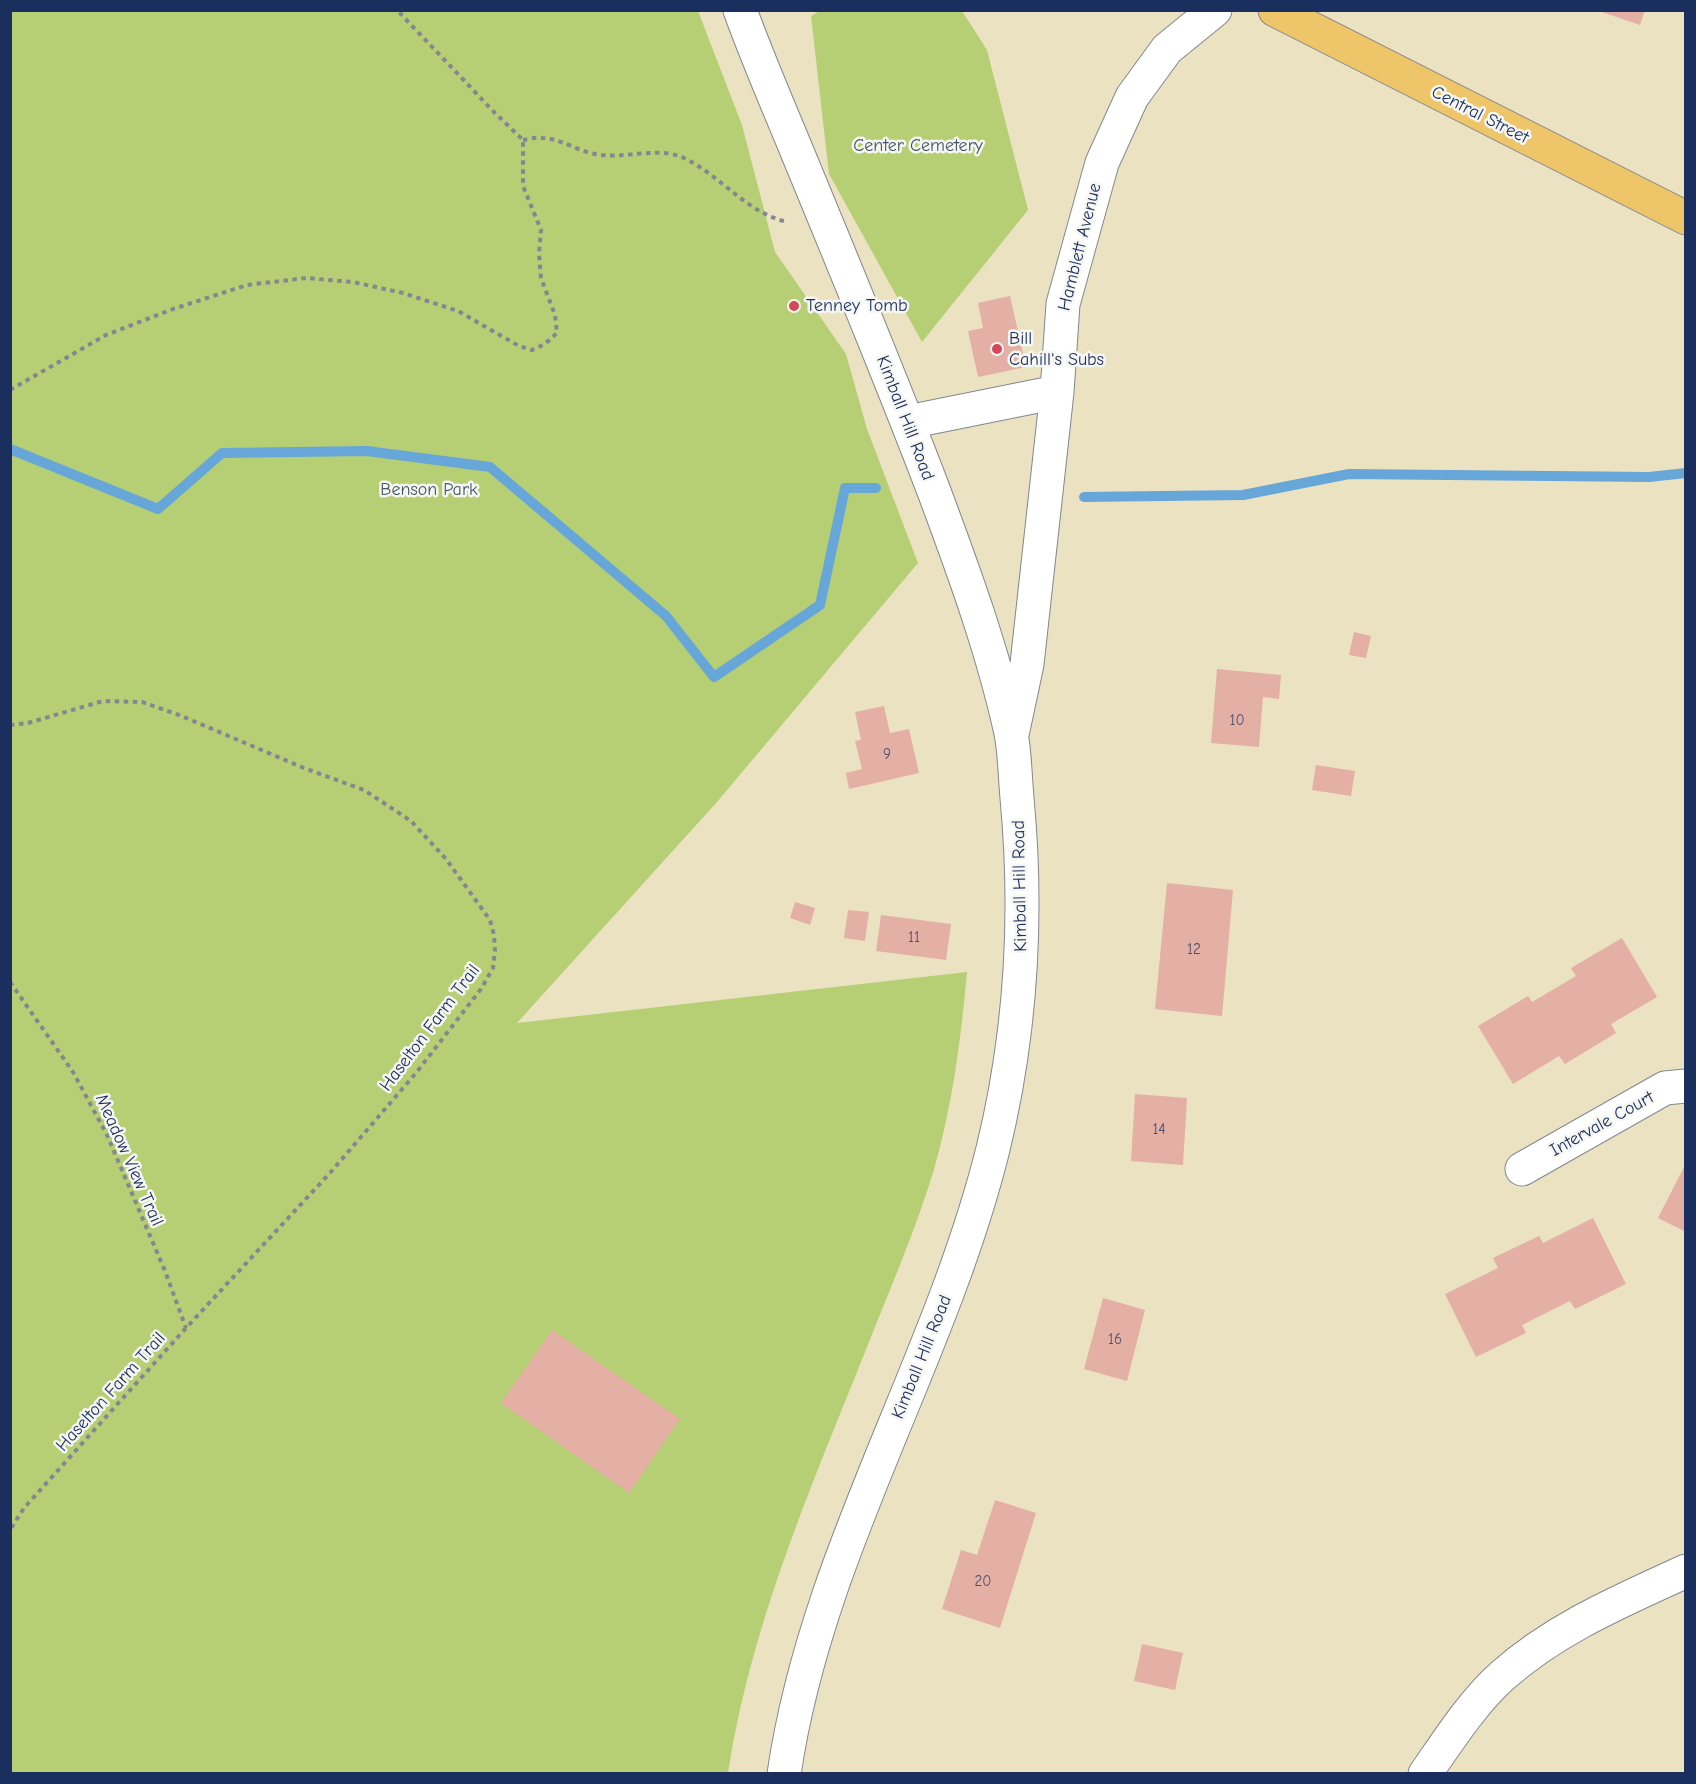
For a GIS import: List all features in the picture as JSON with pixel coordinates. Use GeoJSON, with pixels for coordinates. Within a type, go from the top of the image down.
{"type":"FeatureCollection","features":[{"type":"Feature","properties":{"kind":"main road","name":"Central Street"},"geometry":{"type":"LineString","coordinates":[[1282,13],[1686,218]]}},
{"type":"Feature","properties":{"kind":"street","name":"Kimball Hill Road"},"geometry":{"type":"LineString","coordinates":[[740,10],[908,422],[987,640],[1012,738],[1023,894],[1020,979],[1010,1064],[993,1148],[969,1231],[941,1312],[829,1592],[804,1676],[784,1773]]}},
{"type":"Feature","properties":{"kind":"street","name":"Hamblett Avenue"},"geometry":{"type":"LineString","coordinates":[[1012,738],[1027,664],[1057,392],[1063,304],[1102,163],[1132,97],[1167,49],[1215,10]]}},
{"type":"Feature","properties":{"kind":"street"},"geometry":{"type":"LineString","coordinates":[[908,422],[1057,392]]}},
{"type":"Feature","properties":{"kind":"street","name":"Intervale Court"},"geometry":{"type":"LineString","coordinates":[[1522,1169],[1665,1088],[1686,1086]]}},
{"type":"Feature","properties":{"kind":"street"},"geometry":{"type":"LineString","coordinates":[[1425,1773],[1463,1720],[1501,1677],[1540,1646],[1579,1621],[1686,1570]]}},
{"type":"Feature","properties":{"kind":"path"},"geometry":{"type":"LineString","coordinates":[[10,390],[106,335],[173,309],[247,285],[306,278],[353,282],[403,293],[458,310],[519,346],[532,350],[545,344],[557,333],[555,315],[541,278],[539,254],[541,230],[523,186],[523,140],[397,10]]}},
{"type":"Feature","properties":{"kind":"path"},"geometry":{"type":"LineString","coordinates":[[523,140],[543,138],[595,154],[624,156],[660,153],[684,158],[714,176],[755,208],[784,221],[828,228]]}},
{"type":"Feature","properties":{"kind":"path","name":"Haselton Farm Trail"},"geometry":{"type":"LineString","coordinates":[[10,725],[28,723],[103,700],[142,702],[364,790],[411,821],[446,859],[490,921],[495,951],[493,968],[481,989],[430,1056],[330,1173],[24,1508],[10,1530]]}},
{"type":"Feature","properties":{"kind":"path","name":"Meadow View Trail"},"geometry":{"type":"LineString","coordinates":[[10,982],[73,1072],[107,1135],[165,1271],[186,1328]]}},
{"type":"Feature","properties":{"kind":"green space","name":"Center Cemetery"},"geometry":{"type":"Polygon","coordinates":[[[821,10],[962,11],[987,50],[1028,210],[922,342],[829,174],[811,16],[821,10]]]}},
{"type":"Feature","properties":{"kind":"green space","name":"Benson Park"},"geometry":{"type":"Polygon","coordinates":[[[11,11],[698,11],[742,125],[775,252],[846,354],[867,429],[918,563],[717,802],[517,1023],[967,972],[955,1074],[933,1173],[770,1600],[753,1657],[728,1773],[11,1774],[11,11]]]}},
{"type":"Feature","properties":{"kind":"building"},"geometry":{"type":"Polygon","coordinates":[[[1596,10],[1645,10],[1640,25],[1596,10]]]}},
{"type":"Feature","properties":{"kind":"building","name":"Bill Cahill's Subs"},"geometry":{"type":"Polygon","coordinates":[[[1010,296],[1026,367],[978,377],[968,331],[983,328],[978,303],[1010,296]]]}},
{"type":"Feature","properties":{"kind":"building"},"geometry":{"type":"Polygon","coordinates":[[[1354,632],[1371,636],[1366,658],[1349,655],[1354,632]]]}},
{"type":"Feature","properties":{"kind":"building"},"geometry":{"type":"Polygon","coordinates":[[[1217,669],[1281,675],[1279,699],[1263,697],[1259,747],[1211,743],[1217,669]]]}},
{"type":"Feature","properties":{"kind":"building"},"geometry":{"type":"Polygon","coordinates":[[[884,706],[890,733],[909,729],[919,773],[849,789],[846,773],[862,769],[855,741],[861,740],[855,712],[884,706]]]}},
{"type":"Feature","properties":{"kind":"building"},"geometry":{"type":"Polygon","coordinates":[[[1316,765],[1355,771],[1351,796],[1312,790],[1316,765]]]}},
{"type":"Feature","properties":{"kind":"building"},"geometry":{"type":"Polygon","coordinates":[[[1167,883],[1233,890],[1222,1016],[1155,1009],[1167,883]]]}},
{"type":"Feature","properties":{"kind":"building"},"geometry":{"type":"Polygon","coordinates":[[[795,902],[815,908],[810,925],[790,918],[795,902]]]}},
{"type":"Feature","properties":{"kind":"building"},"geometry":{"type":"Polygon","coordinates":[[[848,910],[869,912],[865,941],[844,938],[848,910]]]}},
{"type":"Feature","properties":{"kind":"building"},"geometry":{"type":"Polygon","coordinates":[[[881,915],[951,924],[946,960],[876,951],[881,915]]]}},
{"type":"Feature","properties":{"kind":"building"},"geometry":{"type":"Polygon","coordinates":[[[1622,938],[1657,997],[1611,1024],[1616,1033],[1565,1064],[1559,1056],[1513,1084],[1478,1026],[1528,996],[1532,1002],[1576,976],[1571,968],[1622,938]]]}},
{"type":"Feature","properties":{"kind":"building"},"geometry":{"type":"Polygon","coordinates":[[[1135,1094],[1187,1098],[1183,1165],[1131,1161],[1135,1094]]]}},
{"type":"Feature","properties":{"kind":"building"},"geometry":{"type":"Polygon","coordinates":[[[1686,1163],[1686,1232],[1658,1218],[1686,1163]]]}},
{"type":"Feature","properties":{"kind":"building"},"geometry":{"type":"Polygon","coordinates":[[[1593,1218],[1626,1284],[1575,1309],[1570,1301],[1522,1325],[1526,1333],[1476,1357],[1445,1294],[1498,1268],[1493,1258],[1539,1236],[1543,1243],[1593,1218]]]}},
{"type":"Feature","properties":{"kind":"building"},"geometry":{"type":"Polygon","coordinates":[[[1103,1298],[1145,1310],[1127,1381],[1084,1369],[1103,1298]]]}},
{"type":"Feature","properties":{"kind":"building"},"geometry":{"type":"Polygon","coordinates":[[[552,1330],[680,1419],[629,1493],[501,1403],[552,1330]]]}},
{"type":"Feature","properties":{"kind":"building"},"geometry":{"type":"Polygon","coordinates":[[[995,1500],[1036,1513],[1000,1628],[942,1609],[961,1550],[977,1555],[995,1500]]]}},
{"type":"Feature","properties":{"kind":"building"},"geometry":{"type":"Polygon","coordinates":[[[1142,1644],[1183,1653],[1175,1690],[1134,1681],[1142,1644]]]}},
{"type":"Feature","properties":{"kind":"waterway"},"geometry":{"type":"LineString","coordinates":[[10,449],[158,509],[222,453],[367,451],[490,467],[666,616],[714,677],[820,605],[845,488],[876,488]]}},
{"type":"Feature","properties":{"kind":"waterway"},"geometry":{"type":"LineString","coordinates":[[1084,497],[1243,495],[1349,474],[1649,477],[1686,473]]}},
{"type":"Feature","properties":{"kind":"place","name":"Tenney Tomb"},"geometry":{"type":"Point","coordinates":[794,306]}},
{"type":"Feature","properties":{"kind":"place","name":"Bill Cahill's Subs"},"geometry":{"type":"Point","coordinates":[997,349]}}]}
